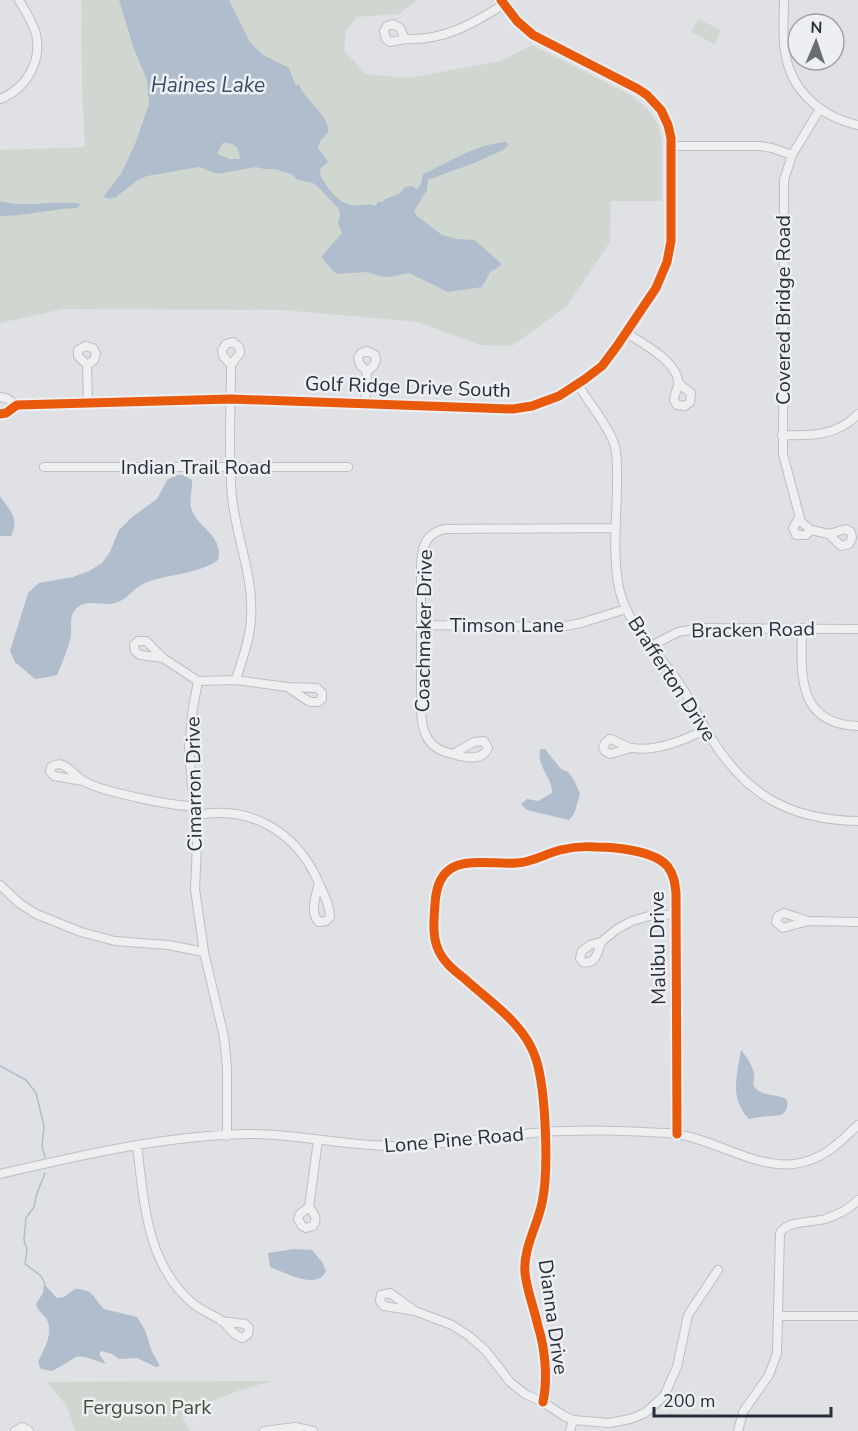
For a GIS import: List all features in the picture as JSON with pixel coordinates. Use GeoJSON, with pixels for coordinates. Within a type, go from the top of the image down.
{"type":"FeatureCollection","features":[{"type":"Feature","properties":{"kind":"street"},"geometry":{"type":"LineString","coordinates":[[0,99],[16,91],[34,66],[37,40],[34,28],[19,0]]}},
{"type":"Feature","properties":{"kind":"street"},"geometry":{"type":"LineString","coordinates":[[784,0],[784,44],[787,63],[799,87],[820,109],[838,119],[858,124]]}},
{"type":"Feature","properties":{"kind":"street"},"geometry":{"type":"LineString","coordinates":[[405,39],[427,38],[454,32],[477,21],[502,2]]}},
{"type":"Feature","properties":{"kind":"street","name":"Golf Ridge Drive South"},"geometry":{"type":"LineString","coordinates":[[0,397],[17,405],[231,399],[513,409],[549,400],[578,385],[602,366],[656,288],[670,251],[672,146],[666,120],[661,110],[647,95],[533,35],[517,21],[502,2]]}},
{"type":"Feature","properties":{"kind":"street","name":"Covered Bridge Road"},"geometry":{"type":"LineString","coordinates":[[820,109],[792,155],[783,187],[782,435],[784,462],[799,518],[793,528],[796,535],[806,535],[811,530],[829,534]]}},
{"type":"Feature","properties":{"kind":"street"},"geometry":{"type":"LineString","coordinates":[[672,146],[760,146],[792,155]]}},
{"type":"Feature","properties":{"kind":"street"},"geometry":{"type":"LineString","coordinates":[[626,333],[662,357],[673,370],[678,383]]}},
{"type":"Feature","properties":{"kind":"street"},"geometry":{"type":"LineString","coordinates":[[231,364],[233,511],[248,576],[251,610],[248,638],[236,680]]}},
{"type":"Feature","properties":{"kind":"street"},"geometry":{"type":"LineString","coordinates":[[87,365],[88,403]]}},
{"type":"Feature","properties":{"kind":"street"},"geometry":{"type":"LineString","coordinates":[[365,404],[367,371]]}},
{"type":"Feature","properties":{"kind":"street","name":"Brafferton Drive"},"geometry":{"type":"LineString","coordinates":[[578,385],[614,444],[617,466],[617,575],[626,609],[638,630],[677,680],[733,770],[751,787],[772,801],[792,810],[819,818],[858,821]]}},
{"type":"Feature","properties":{"kind":"street","name":"Golf Ridge Drive South"},"geometry":{"type":"LineString","coordinates":[[0,414],[6,413],[17,405]]}},
{"type":"Feature","properties":{"kind":"street"},"geometry":{"type":"LineString","coordinates":[[782,435],[819,435],[833,432],[858,414]]}},
{"type":"Feature","properties":{"kind":"street","name":"Indian Trail Road"},"geometry":{"type":"LineString","coordinates":[[44,467],[348,467]]}},
{"type":"Feature","properties":{"kind":"street"},"geometry":{"type":"LineString","coordinates":[[799,518],[803,525],[811,530]]}},
{"type":"Feature","properties":{"kind":"street","name":"Coachmaker Drive"},"geometry":{"type":"LineString","coordinates":[[453,754],[443,752],[432,745],[422,728],[422,550],[425,540],[433,533],[452,528],[616,528]]}},
{"type":"Feature","properties":{"kind":"street","name":"Timson Lane"},"geometry":{"type":"LineString","coordinates":[[422,625],[560,627],[582,623],[626,609]]}},
{"type":"Feature","properties":{"kind":"street","name":"Bracken Road"},"geometry":{"type":"LineString","coordinates":[[651,646],[668,636],[689,629],[714,627],[858,629]]}},
{"type":"Feature","properties":{"kind":"street"},"geometry":{"type":"LineString","coordinates":[[802,628],[802,680],[811,704],[834,722],[858,726]]}},
{"type":"Feature","properties":{"kind":"street"},"geometry":{"type":"LineString","coordinates":[[163,658],[198,681],[236,680],[287,687]]}},
{"type":"Feature","properties":{"kind":"street","name":"Cimarron Drive"},"geometry":{"type":"LineString","coordinates":[[198,681],[189,746],[190,774],[198,830],[195,879],[204,952],[226,1049],[227,1136]]}},
{"type":"Feature","properties":{"kind":"street"},"geometry":{"type":"LineString","coordinates":[[631,748],[674,743],[706,729]]}},
{"type":"Feature","properties":{"kind":"street"},"geometry":{"type":"LineString","coordinates":[[83,781],[129,795],[195,806]]}},
{"type":"Feature","properties":{"kind":"street"},"geometry":{"type":"LineString","coordinates":[[197,815],[227,813],[245,816],[266,824],[300,850],[309,862],[319,883]]}},
{"type":"Feature","properties":{"kind":"street","name":"Malibu Drive"},"geometry":{"type":"LineString","coordinates":[[544,1132],[541,1079],[537,1060],[527,1040],[505,1014],[447,963],[437,949],[435,906],[442,876],[453,866],[464,863],[526,862],[560,850],[574,848],[622,849],[653,857],[669,867],[675,881],[677,1134]]}},
{"type":"Feature","properties":{"kind":"street"},"geometry":{"type":"LineString","coordinates":[[0,885],[19,903],[36,914],[81,932],[115,941],[168,945],[204,952]]}},
{"type":"Feature","properties":{"kind":"street"},"geometry":{"type":"LineString","coordinates":[[601,942],[616,929],[632,921],[657,915],[676,914]]}},
{"type":"Feature","properties":{"kind":"street"},"geometry":{"type":"LineString","coordinates":[[808,921],[858,922]]}},
{"type":"Feature","properties":{"kind":"street","name":"Lone Pine Road"},"geometry":{"type":"LineString","coordinates":[[0,1174],[95,1151],[265,1134],[362,1145],[402,1146],[544,1132],[677,1134],[700,1139],[763,1162],[787,1165],[823,1154],[858,1125]]}},
{"type":"Feature","properties":{"kind":"street","name":"Dianna Drive"},"geometry":{"type":"LineString","coordinates":[[544,1132],[543,1197],[525,1262],[526,1278],[542,1345],[545,1386],[543,1402],[573,1420],[600,1423],[637,1417],[659,1402],[673,1379],[688,1315],[718,1270]]}},
{"type":"Feature","properties":{"kind":"street"},"geometry":{"type":"LineString","coordinates":[[309,1207],[318,1140]]}},
{"type":"Feature","properties":{"kind":"street"},"geometry":{"type":"LineString","coordinates":[[137,1145],[146,1215],[160,1259],[183,1295],[201,1310],[221,1321]]}},
{"type":"Feature","properties":{"kind":"street"},"geometry":{"type":"LineString","coordinates":[[738,1431],[743,1413],[773,1366],[778,1345],[779,1238],[783,1228],[828,1218],[846,1210],[858,1200]]}},
{"type":"Feature","properties":{"kind":"street"},"geometry":{"type":"LineString","coordinates":[[415,1311],[452,1325],[470,1335],[514,1386],[543,1402]]}},
{"type":"Feature","properties":{"kind":"street"},"geometry":{"type":"LineString","coordinates":[[778,1316],[857,1315]]}},
{"type":"Feature","properties":{"kind":"street"},"geometry":{"type":"LineString","coordinates":[[570,1431],[573,1420]]}},
{"type":"Feature","properties":{"kind":"street"},"geometry":{"type":"LineString","coordinates":[[15,1431],[22,1427],[29,1431]]}},
{"type":"Feature","properties":{"kind":"street"},"geometry":{"type":"LineString","coordinates":[[264,1431],[300,1427],[313,1431]]}},
{"type":"Feature","properties":{"kind":"green space"},"geometry":{"type":"Polygon","coordinates":[[[81,0],[417,0],[399,14],[357,17],[346,31],[344,51],[366,74],[408,78],[501,61],[532,45],[631,95],[649,111],[658,125],[662,141],[662,201],[611,201],[610,242],[567,306],[512,346],[480,345],[418,322],[283,310],[63,309],[0,323],[0,150],[85,147],[81,0]]]}},
{"type":"Feature","properties":{"kind":"green space"},"geometry":{"type":"Polygon","coordinates":[[[698,19],[721,30],[714,44],[691,32],[698,19]]]}},
{"type":"Feature","properties":{"kind":"green space","name":"Ferguson Park"},"geometry":{"type":"Polygon","coordinates":[[[273,1381],[226,1396],[182,1416],[190,1431],[75,1431],[66,1405],[47,1382],[273,1381]]]}},
{"type":"Feature","properties":{"kind":"water","name":"Haines Lake"},"geometry":{"type":"Polygon","coordinates":[[[119,0],[229,0],[250,42],[263,55],[289,68],[296,86],[299,84],[301,90],[325,119],[328,132],[320,141],[318,148],[328,162],[321,168],[320,174],[328,188],[346,204],[375,206],[378,202],[399,194],[405,187],[412,186],[417,189],[421,184],[423,174],[463,154],[484,146],[506,142],[508,145],[503,150],[428,180],[427,190],[414,211],[417,216],[442,235],[474,240],[501,263],[500,266],[490,272],[482,287],[448,292],[409,273],[389,277],[367,272],[338,274],[321,257],[342,233],[338,224],[340,215],[338,208],[313,183],[298,180],[291,174],[275,169],[256,167],[218,174],[199,167],[147,176],[116,197],[110,199],[103,197],[121,174],[135,144],[149,104],[147,80],[134,49],[119,0]],[[223,143],[217,154],[230,159],[240,159],[238,148],[223,143]]]}},
{"type":"Feature","properties":{"kind":"water"},"geometry":{"type":"Polygon","coordinates":[[[0,201],[20,204],[81,204],[77,208],[0,216],[0,201]]]}},
{"type":"Feature","properties":{"kind":"water"},"geometry":{"type":"Polygon","coordinates":[[[176,475],[183,475],[192,480],[191,508],[194,515],[214,538],[219,551],[218,560],[193,571],[145,583],[119,601],[110,604],[87,603],[77,608],[72,616],[71,637],[57,675],[35,679],[15,662],[10,651],[28,593],[39,583],[73,577],[102,563],[110,552],[119,530],[132,517],[157,499],[167,480],[176,475]]]}},
{"type":"Feature","properties":{"kind":"water"},"geometry":{"type":"Polygon","coordinates":[[[0,496],[14,519],[14,530],[11,536],[0,536],[0,496]]]}},
{"type":"Feature","properties":{"kind":"water"},"geometry":{"type":"Polygon","coordinates":[[[540,749],[545,749],[561,769],[568,772],[580,794],[574,814],[569,820],[527,810],[521,804],[527,799],[538,801],[552,793],[541,762],[540,749]]]}},
{"type":"Feature","properties":{"kind":"water"},"geometry":{"type":"Polygon","coordinates":[[[741,1050],[752,1066],[753,1084],[756,1088],[763,1093],[787,1100],[784,1113],[749,1119],[743,1111],[736,1086],[741,1050]]]}},
{"type":"Feature","properties":{"kind":"water"},"geometry":{"type":"Polygon","coordinates":[[[294,1249],[312,1250],[326,1271],[322,1277],[308,1280],[270,1267],[268,1253],[294,1249]]]}},
{"type":"Feature","properties":{"kind":"water"},"geometry":{"type":"Polygon","coordinates":[[[44,1284],[57,1298],[64,1297],[75,1289],[81,1289],[90,1292],[104,1309],[137,1317],[160,1366],[156,1367],[137,1358],[119,1359],[101,1351],[99,1354],[106,1364],[77,1357],[52,1371],[41,1369],[38,1362],[47,1342],[49,1326],[36,1304],[43,1293],[44,1284]]]}},
{"type":"Feature","properties":{"kind":"waterway"},"geometry":{"type":"LineString","coordinates":[[0,1066],[26,1080],[36,1093],[44,1126],[42,1147],[45,1157]]}},
{"type":"Feature","properties":{"kind":"waterway"},"geometry":{"type":"LineString","coordinates":[[45,1173],[34,1207],[26,1218],[24,1240],[27,1250],[25,1264],[41,1276],[45,1284]]}},
{"type":"Feature","properties":{"kind":"cycle path"},"geometry":{"type":"LineString","coordinates":[[0,414],[6,413],[17,405],[231,399],[513,409],[532,406],[559,396],[602,366],[656,288],[667,262],[671,241],[671,138],[668,125],[661,110],[647,95],[533,35],[517,21],[501,0]]}},
{"type":"Feature","properties":{"kind":"cycle path"},"geometry":{"type":"LineString","coordinates":[[543,1402],[544,1354],[525,1273],[528,1246],[540,1212],[544,1189],[546,1152],[542,1090],[536,1059],[524,1035],[440,954],[435,938],[435,904],[438,887],[444,875],[452,868],[462,864],[517,863],[534,860],[560,850],[582,847],[635,851],[654,857],[668,867],[673,876],[676,893],[677,1134]]}}]}
